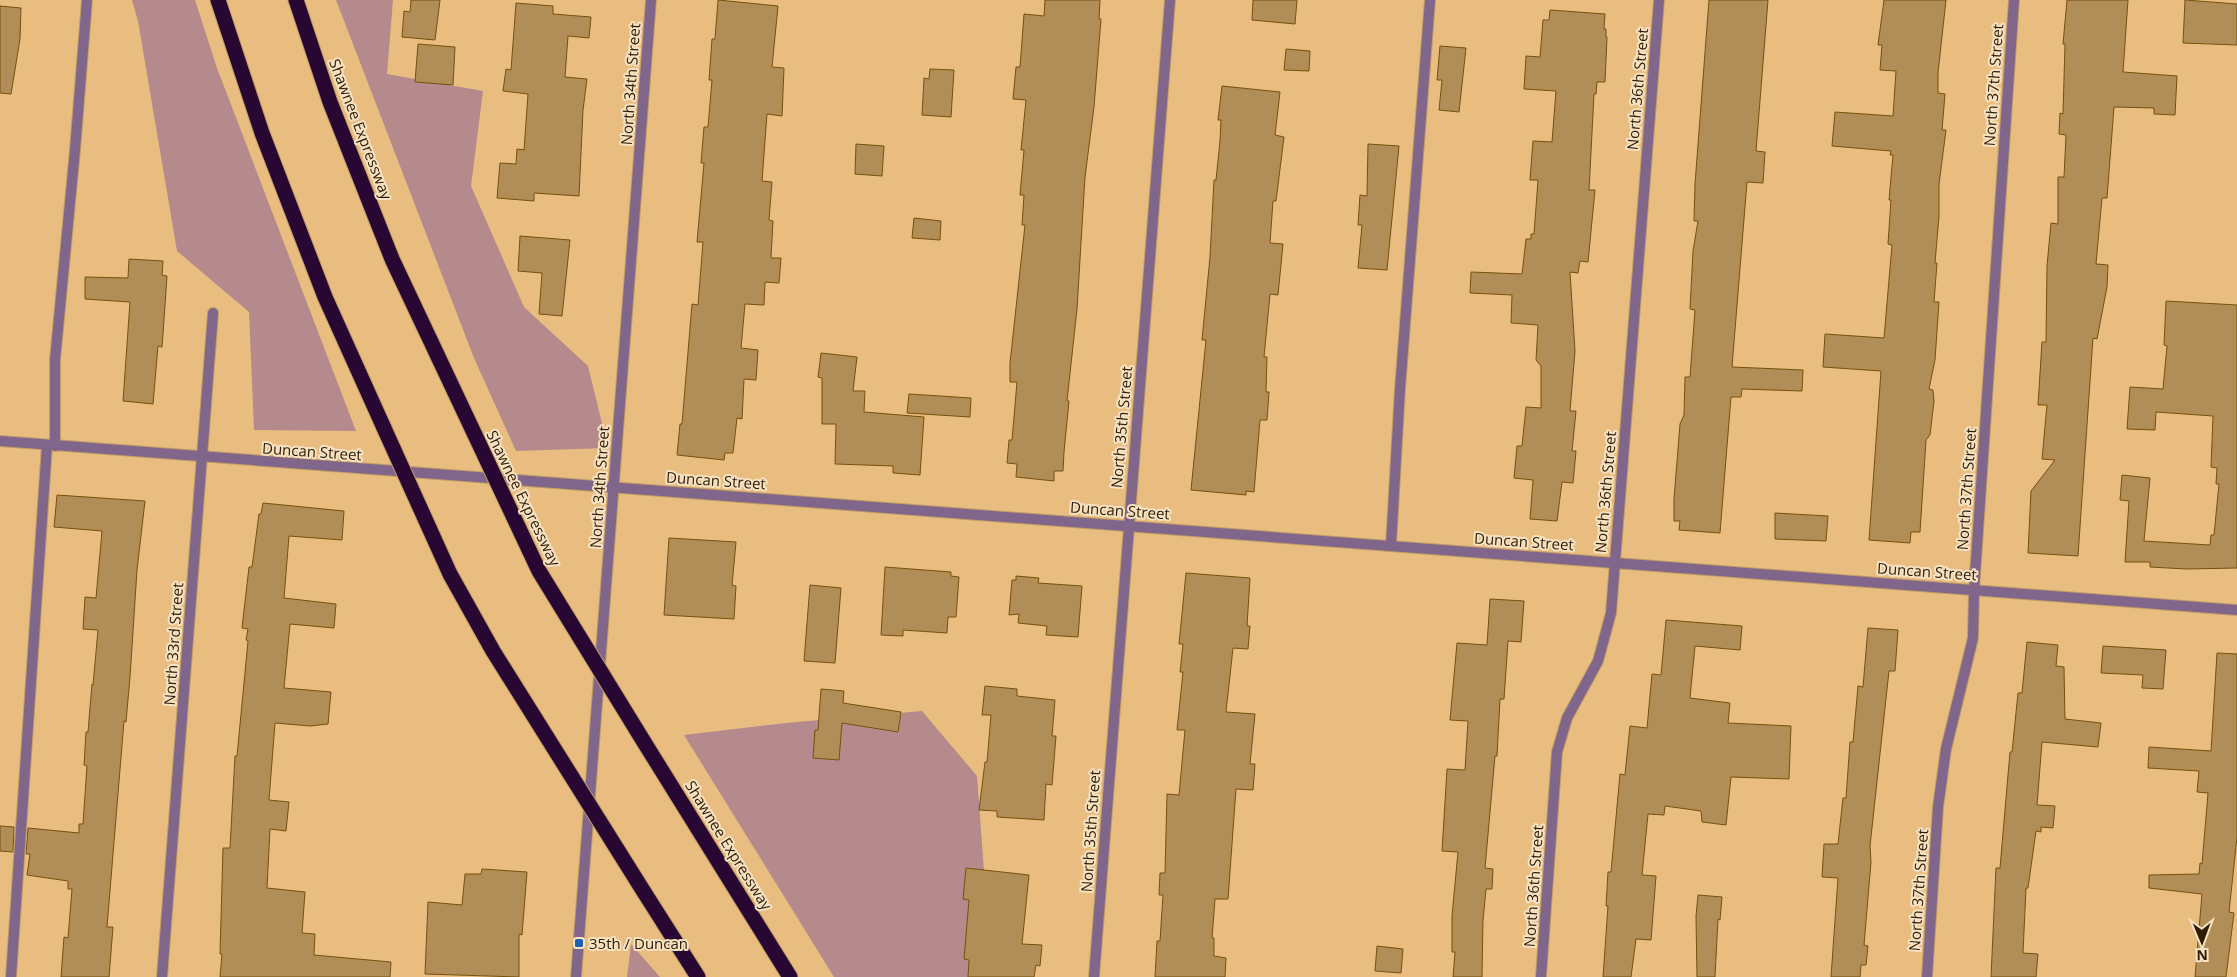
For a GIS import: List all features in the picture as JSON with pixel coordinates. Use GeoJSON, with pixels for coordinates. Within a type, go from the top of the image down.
{"type":"FeatureCollection","features":[{"type":"Feature","properties":{"kind":"highway"},"geometry":{"type":"LineString","coordinates":[[218,0],[262,133],[318,278],[450,574],[493,651],[698,977]]}},
{"type":"Feature","properties":{"kind":"highway","name":"Shawnee Expressway"},"geometry":{"type":"LineString","coordinates":[[296,0],[330,102],[392,259],[539,572],[790,977]]}},
{"type":"Feature","properties":{"kind":"street"},"geometry":{"type":"LineString","coordinates":[[11,977],[51,445],[55,360],[87,0]]}},
{"type":"Feature","properties":{"kind":"street","name":"North 34th Street"},"geometry":{"type":"LineString","coordinates":[[576,977],[651,0]]}},
{"type":"Feature","properties":{"kind":"street","name":"North 35th Street"},"geometry":{"type":"LineString","coordinates":[[1094,977],[1170,0]]}},
{"type":"Feature","properties":{"kind":"street"},"geometry":{"type":"LineString","coordinates":[[1392,546],[1400,389],[1430,0]]}},
{"type":"Feature","properties":{"kind":"street","name":"North 36th Street"},"geometry":{"type":"LineString","coordinates":[[1542,977],[1557,752],[1568,718],[1598,661],[1610,613],[1659,0]]}},
{"type":"Feature","properties":{"kind":"street","name":"North 37th Street"},"geometry":{"type":"LineString","coordinates":[[1927,977],[1938,807],[1946,749],[1973,638],[1974,590],[2014,0]]}},
{"type":"Feature","properties":{"kind":"street","name":"North 33rd Street"},"geometry":{"type":"LineString","coordinates":[[162,977],[213,313]]}},
{"type":"Feature","properties":{"kind":"street","name":"Duncan Street"},"geometry":{"type":"LineString","coordinates":[[0,441],[203,458],[1615,562],[2237,610]]}},
{"type":"Feature","properties":{"kind":"shaded area"},"geometry":{"type":"Polygon","coordinates":[[[132,0],[195,0],[217,68],[356,431],[254,430],[249,312],[177,251],[138,21],[132,0]]]}},
{"type":"Feature","properties":{"kind":"shaded area"},"geometry":{"type":"Polygon","coordinates":[[[336,0],[393,0],[387,74],[483,91],[471,186],[524,307],[588,366],[608,448],[516,451],[474,358],[336,0]]]}},
{"type":"Feature","properties":{"kind":"shaded area"},"geometry":{"type":"Polygon","coordinates":[[[922,711],[977,776],[989,939],[969,977],[834,977],[684,735],[786,723],[922,711]]]}},
{"type":"Feature","properties":{"kind":"shaded area"},"geometry":{"type":"Polygon","coordinates":[[[631,944],[660,977],[627,977],[631,944]]]}},
{"type":"Feature","properties":{"kind":"building"},"geometry":{"type":"Polygon","coordinates":[[[411,0],[440,0],[435,40],[402,37],[404,11],[410,12],[411,0]]]}},
{"type":"Feature","properties":{"kind":"building"},"geometry":{"type":"Polygon","coordinates":[[[718,0],[778,6],[772,67],[784,68],[782,116],[767,114],[762,181],[772,182],[769,220],[773,221],[771,258],[781,258],[779,283],[765,282],[764,305],[745,304],[741,348],[758,350],[756,380],[744,379],[742,419],[737,418],[733,453],[725,453],[724,460],[677,455],[680,424],[682,424],[692,304],[698,305],[703,242],[697,242],[704,163],[701,163],[704,127],[708,127],[712,80],[709,80],[712,39],[715,39],[718,0]]]}},
{"type":"Feature","properties":{"kind":"building"},"geometry":{"type":"Polygon","coordinates":[[[1045,0],[1100,0],[1099,19],[1101,19],[1094,107],[1085,177],[1077,309],[1067,401],[1069,401],[1063,471],[1054,471],[1054,481],[1016,477],[1017,464],[1007,463],[1009,440],[1012,440],[1017,382],[1010,382],[1010,363],[1025,225],[1022,225],[1024,195],[1020,195],[1024,150],[1021,150],[1026,100],[1013,99],[1016,67],[1020,67],[1024,14],[1044,16],[1045,0]]]}},
{"type":"Feature","properties":{"kind":"building"},"geometry":{"type":"Polygon","coordinates":[[[1253,0],[1297,0],[1295,24],[1252,20],[1253,0]]]}},
{"type":"Feature","properties":{"kind":"building"},"geometry":{"type":"Polygon","coordinates":[[[1709,0],[1768,0],[1756,151],[1765,152],[1763,183],[1747,182],[1732,367],[1803,370],[1802,391],[1742,389],[1741,397],[1731,397],[1720,533],[1679,530],[1680,521],[1674,521],[1680,424],[1684,415],[1685,377],[1690,377],[1695,310],[1690,309],[1693,251],[1698,221],[1694,221],[1695,184],[1709,0]]]}},
{"type":"Feature","properties":{"kind":"building"},"geometry":{"type":"Polygon","coordinates":[[[1884,0],[1946,0],[1938,73],[1938,93],[1945,94],[1942,130],[1946,130],[1939,184],[1939,216],[1935,263],[1937,263],[1934,302],[1939,302],[1935,360],[1929,389],[1933,390],[1934,401],[1930,435],[1926,440],[1920,532],[1911,532],[1910,543],[1869,540],[1881,371],[1823,367],[1825,334],[1884,338],[1892,245],[1888,244],[1893,155],[1890,155],[1891,151],[1832,146],[1835,112],[1893,116],[1896,71],[1880,70],[1882,45],[1878,45],[1884,0]]]}},
{"type":"Feature","properties":{"kind":"building"},"geometry":{"type":"Polygon","coordinates":[[[2067,0],[2128,0],[2123,72],[2177,76],[2175,115],[2154,114],[2154,108],[2114,107],[2107,198],[2102,198],[2096,264],[2108,265],[2107,287],[2097,339],[2093,338],[2078,556],[2028,553],[2031,491],[2055,460],[2042,459],[2047,405],[2038,405],[2042,342],[2046,342],[2047,266],[2051,223],[2058,224],[2058,177],[2064,177],[2066,135],[2059,134],[2060,113],[2063,114],[2065,44],[2063,44],[2067,0]]]}},
{"type":"Feature","properties":{"kind":"building"},"geometry":{"type":"Polygon","coordinates":[[[2185,0],[2237,4],[2237,45],[2183,43],[2185,0]]]}},
{"type":"Feature","properties":{"kind":"building"},"geometry":{"type":"Polygon","coordinates":[[[516,3],[553,6],[553,14],[591,17],[589,38],[568,36],[565,77],[587,79],[583,110],[579,196],[534,193],[534,201],[497,198],[500,163],[516,164],[517,149],[524,150],[528,94],[503,91],[506,69],[511,70],[516,3]]]}},
{"type":"Feature","properties":{"kind":"building"},"geometry":{"type":"Polygon","coordinates":[[[0,6],[21,8],[20,39],[11,94],[0,93],[0,6]]]}},
{"type":"Feature","properties":{"kind":"building"},"geometry":{"type":"Polygon","coordinates":[[[1550,10],[1605,14],[1604,29],[1606,29],[1607,37],[1605,82],[1597,82],[1596,94],[1594,94],[1589,190],[1595,190],[1588,262],[1580,261],[1578,273],[1570,272],[1575,351],[1570,411],[1576,411],[1572,451],[1576,451],[1573,483],[1562,482],[1557,521],[1530,519],[1533,480],[1514,478],[1517,446],[1522,446],[1526,407],[1541,408],[1541,366],[1536,360],[1538,325],[1511,323],[1512,295],[1470,293],[1471,272],[1522,274],[1526,239],[1531,239],[1531,234],[1534,234],[1538,180],[1530,180],[1533,141],[1552,142],[1556,91],[1524,89],[1526,56],[1540,57],[1543,20],[1549,20],[1550,10]]]}},
{"type":"Feature","properties":{"kind":"building"},"geometry":{"type":"Polygon","coordinates":[[[418,44],[455,47],[453,85],[415,82],[418,44]]]}},
{"type":"Feature","properties":{"kind":"building"},"geometry":{"type":"Polygon","coordinates":[[[1440,46],[1466,48],[1459,112],[1439,110],[1442,80],[1437,80],[1440,46]]]}},
{"type":"Feature","properties":{"kind":"building"},"geometry":{"type":"Polygon","coordinates":[[[1286,49],[1310,51],[1309,71],[1284,70],[1286,49]]]}},
{"type":"Feature","properties":{"kind":"building"},"geometry":{"type":"Polygon","coordinates":[[[930,69],[954,70],[951,117],[922,115],[924,78],[929,79],[930,69]]]}},
{"type":"Feature","properties":{"kind":"building"},"geometry":{"type":"Polygon","coordinates":[[[1222,86],[1280,92],[1275,135],[1284,137],[1276,201],[1273,201],[1270,243],[1283,244],[1278,295],[1270,294],[1264,357],[1267,357],[1266,392],[1269,392],[1267,420],[1260,420],[1254,492],[1246,491],[1246,495],[1191,490],[1206,340],[1202,340],[1210,257],[1214,180],[1216,180],[1220,141],[1221,120],[1218,120],[1222,86]]]}},
{"type":"Feature","properties":{"kind":"building"},"geometry":{"type":"Polygon","coordinates":[[[856,144],[884,146],[882,176],[855,174],[856,144]]]}},
{"type":"Feature","properties":{"kind":"building"},"geometry":{"type":"Polygon","coordinates":[[[1368,144],[1399,146],[1387,270],[1358,268],[1362,225],[1358,225],[1360,195],[1367,196],[1368,144]]]}},
{"type":"Feature","properties":{"kind":"building"},"geometry":{"type":"Polygon","coordinates":[[[914,218],[941,221],[940,240],[912,238],[914,218]]]}},
{"type":"Feature","properties":{"kind":"building"},"geometry":{"type":"Polygon","coordinates":[[[520,236],[570,240],[562,316],[539,314],[542,273],[518,271],[520,236]]]}},
{"type":"Feature","properties":{"kind":"building"},"geometry":{"type":"Polygon","coordinates":[[[129,259],[163,261],[162,275],[167,276],[162,347],[158,346],[153,404],[123,401],[130,302],[85,299],[85,277],[128,278],[129,259]]]}},
{"type":"Feature","properties":{"kind":"building"},"geometry":{"type":"Polygon","coordinates":[[[2166,301],[2237,305],[2237,568],[2186,569],[2150,567],[2150,562],[2125,562],[2129,501],[2120,500],[2122,475],[2150,478],[2144,541],[2210,545],[2211,535],[2214,535],[2219,484],[2216,484],[2217,468],[2211,467],[2213,416],[2156,412],[2155,430],[2127,429],[2130,387],[2163,389],[2167,346],[2164,345],[2166,301]]]}},
{"type":"Feature","properties":{"kind":"building"},"geometry":{"type":"Polygon","coordinates":[[[821,353],[857,357],[853,391],[865,391],[864,412],[924,417],[920,475],[893,473],[893,466],[835,464],[836,424],[822,424],[822,378],[818,377],[821,353]]]}},
{"type":"Feature","properties":{"kind":"building"},"geometry":{"type":"Polygon","coordinates":[[[909,394],[971,398],[970,417],[907,413],[909,394]]]}},
{"type":"Feature","properties":{"kind":"building"},"geometry":{"type":"Polygon","coordinates":[[[57,495],[145,501],[137,570],[130,677],[126,722],[124,721],[107,927],[113,927],[109,977],[61,977],[64,937],[68,938],[72,889],[68,889],[68,881],[27,875],[30,854],[26,854],[28,828],[79,833],[79,824],[83,824],[87,766],[84,765],[86,732],[88,732],[98,630],[83,629],[85,597],[96,598],[102,531],[54,527],[57,495]]]}},
{"type":"Feature","properties":{"kind":"building"},"geometry":{"type":"Polygon","coordinates":[[[263,503],[344,511],[342,540],[289,536],[284,598],[336,604],[334,628],[290,624],[284,688],[331,692],[328,724],[310,726],[275,723],[269,800],[289,802],[286,831],[270,829],[267,888],[305,892],[302,933],[315,934],[314,955],[391,962],[390,977],[220,977],[223,848],[230,848],[235,756],[237,756],[248,641],[246,640],[248,629],[242,628],[249,567],[252,567],[259,514],[261,514],[263,503]]]}},
{"type":"Feature","properties":{"kind":"building"},"geometry":{"type":"Polygon","coordinates":[[[1775,513],[1828,516],[1826,541],[1775,539],[1775,513]]]}},
{"type":"Feature","properties":{"kind":"building"},"geometry":{"type":"Polygon","coordinates":[[[669,538],[736,542],[732,585],[736,586],[734,619],[664,615],[669,538]]]}},
{"type":"Feature","properties":{"kind":"building"},"geometry":{"type":"Polygon","coordinates":[[[885,567],[951,572],[951,576],[959,577],[956,617],[948,617],[947,633],[903,630],[903,636],[881,635],[885,567]]]}},
{"type":"Feature","properties":{"kind":"building"},"geometry":{"type":"Polygon","coordinates":[[[1186,573],[1250,578],[1247,626],[1250,626],[1248,649],[1233,648],[1226,712],[1255,714],[1250,764],[1255,764],[1253,790],[1236,789],[1228,899],[1215,899],[1212,938],[1214,938],[1214,956],[1226,958],[1225,977],[1155,977],[1157,941],[1160,941],[1163,895],[1159,895],[1160,873],[1165,873],[1167,794],[1179,795],[1185,730],[1177,730],[1183,672],[1180,672],[1183,644],[1179,644],[1186,573]]]}},
{"type":"Feature","properties":{"kind":"building"},"geometry":{"type":"Polygon","coordinates":[[[1016,576],[1039,578],[1038,583],[1082,586],[1078,637],[1046,635],[1047,626],[1018,623],[1019,614],[1009,615],[1012,580],[1016,580],[1016,576]]]}},
{"type":"Feature","properties":{"kind":"building"},"geometry":{"type":"Polygon","coordinates":[[[810,585],[841,588],[835,663],[804,661],[810,585]]]}},
{"type":"Feature","properties":{"kind":"building"},"geometry":{"type":"Polygon","coordinates":[[[1490,599],[1524,601],[1521,642],[1508,641],[1504,699],[1500,699],[1497,756],[1495,756],[1485,868],[1493,869],[1492,889],[1486,889],[1483,920],[1482,977],[1453,977],[1455,952],[1452,952],[1452,916],[1458,852],[1442,851],[1447,769],[1465,770],[1468,721],[1450,720],[1457,643],[1487,645],[1490,599]]]}},
{"type":"Feature","properties":{"kind":"building"},"geometry":{"type":"Polygon","coordinates":[[[1666,620],[1742,626],[1740,650],[1695,646],[1690,698],[1730,703],[1728,723],[1791,726],[1789,779],[1731,777],[1726,825],[1702,822],[1701,811],[1665,806],[1664,815],[1648,814],[1642,875],[1656,876],[1651,940],[1636,939],[1631,977],[1603,977],[1608,906],[1606,906],[1608,872],[1611,872],[1620,774],[1625,775],[1630,726],[1647,728],[1652,674],[1661,675],[1666,620]]]}},
{"type":"Feature","properties":{"kind":"building"},"geometry":{"type":"Polygon","coordinates":[[[1868,628],[1898,630],[1895,671],[1889,671],[1870,846],[1871,862],[1864,945],[1868,946],[1866,965],[1861,965],[1860,977],[1831,977],[1838,878],[1822,877],[1824,844],[1838,844],[1843,798],[1846,798],[1850,742],[1853,742],[1858,686],[1863,687],[1868,628]]]}},
{"type":"Feature","properties":{"kind":"building"},"geometry":{"type":"Polygon","coordinates":[[[2027,642],[2058,645],[2056,666],[2064,667],[2065,719],[2101,723],[2098,747],[2042,742],[2037,805],[2055,806],[2053,828],[2041,827],[2041,832],[2036,831],[2028,888],[2026,888],[2023,953],[2038,954],[2036,977],[1991,977],[1996,868],[2000,868],[2010,752],[2012,752],[2018,693],[2022,693],[2027,642]]]}},
{"type":"Feature","properties":{"kind":"building"},"geometry":{"type":"Polygon","coordinates":[[[2103,646],[2166,650],[2163,689],[2142,688],[2143,675],[2101,673],[2103,646]]]}},
{"type":"Feature","properties":{"kind":"building"},"geometry":{"type":"Polygon","coordinates":[[[2217,653],[2237,654],[2237,837],[2229,912],[2234,913],[2226,977],[2195,977],[2202,894],[2149,888],[2149,875],[2199,874],[2200,863],[2202,864],[2208,793],[2197,792],[2199,771],[2148,768],[2149,747],[2211,751],[2217,653]]]}},
{"type":"Feature","properties":{"kind":"building"},"geometry":{"type":"Polygon","coordinates":[[[985,686],[1017,689],[1017,696],[1055,700],[1052,736],[1056,736],[1052,785],[1046,784],[1044,820],[997,817],[997,811],[979,810],[985,762],[987,762],[991,715],[982,715],[985,686]]]}},
{"type":"Feature","properties":{"kind":"building"},"geometry":{"type":"Polygon","coordinates":[[[821,689],[844,691],[843,703],[901,712],[898,732],[842,723],[839,760],[813,758],[815,730],[818,730],[821,689]]]}},
{"type":"Feature","properties":{"kind":"building"},"geometry":{"type":"Polygon","coordinates":[[[0,826],[14,827],[13,852],[0,851],[0,826]]]}},
{"type":"Feature","properties":{"kind":"building"},"geometry":{"type":"Polygon","coordinates":[[[966,868],[1029,875],[1022,944],[1042,945],[1040,966],[1036,965],[1034,977],[968,977],[969,960],[964,959],[969,900],[963,899],[966,868]]]}},
{"type":"Feature","properties":{"kind":"building"},"geometry":{"type":"Polygon","coordinates":[[[482,869],[527,872],[522,935],[519,934],[519,977],[425,974],[428,902],[462,905],[465,874],[481,874],[482,869]]]}},
{"type":"Feature","properties":{"kind":"building"},"geometry":{"type":"Polygon","coordinates":[[[1698,895],[1722,897],[1720,920],[1718,919],[1715,977],[1697,977],[1696,916],[1698,895]]]}},
{"type":"Feature","properties":{"kind":"building"},"geometry":{"type":"Polygon","coordinates":[[[1377,946],[1403,949],[1401,973],[1375,971],[1377,946]]]}},
{"type":"Feature","properties":{"kind":"place","name":"35th / Duncan"},"geometry":{"type":"Point","coordinates":[579,943]}}]}
